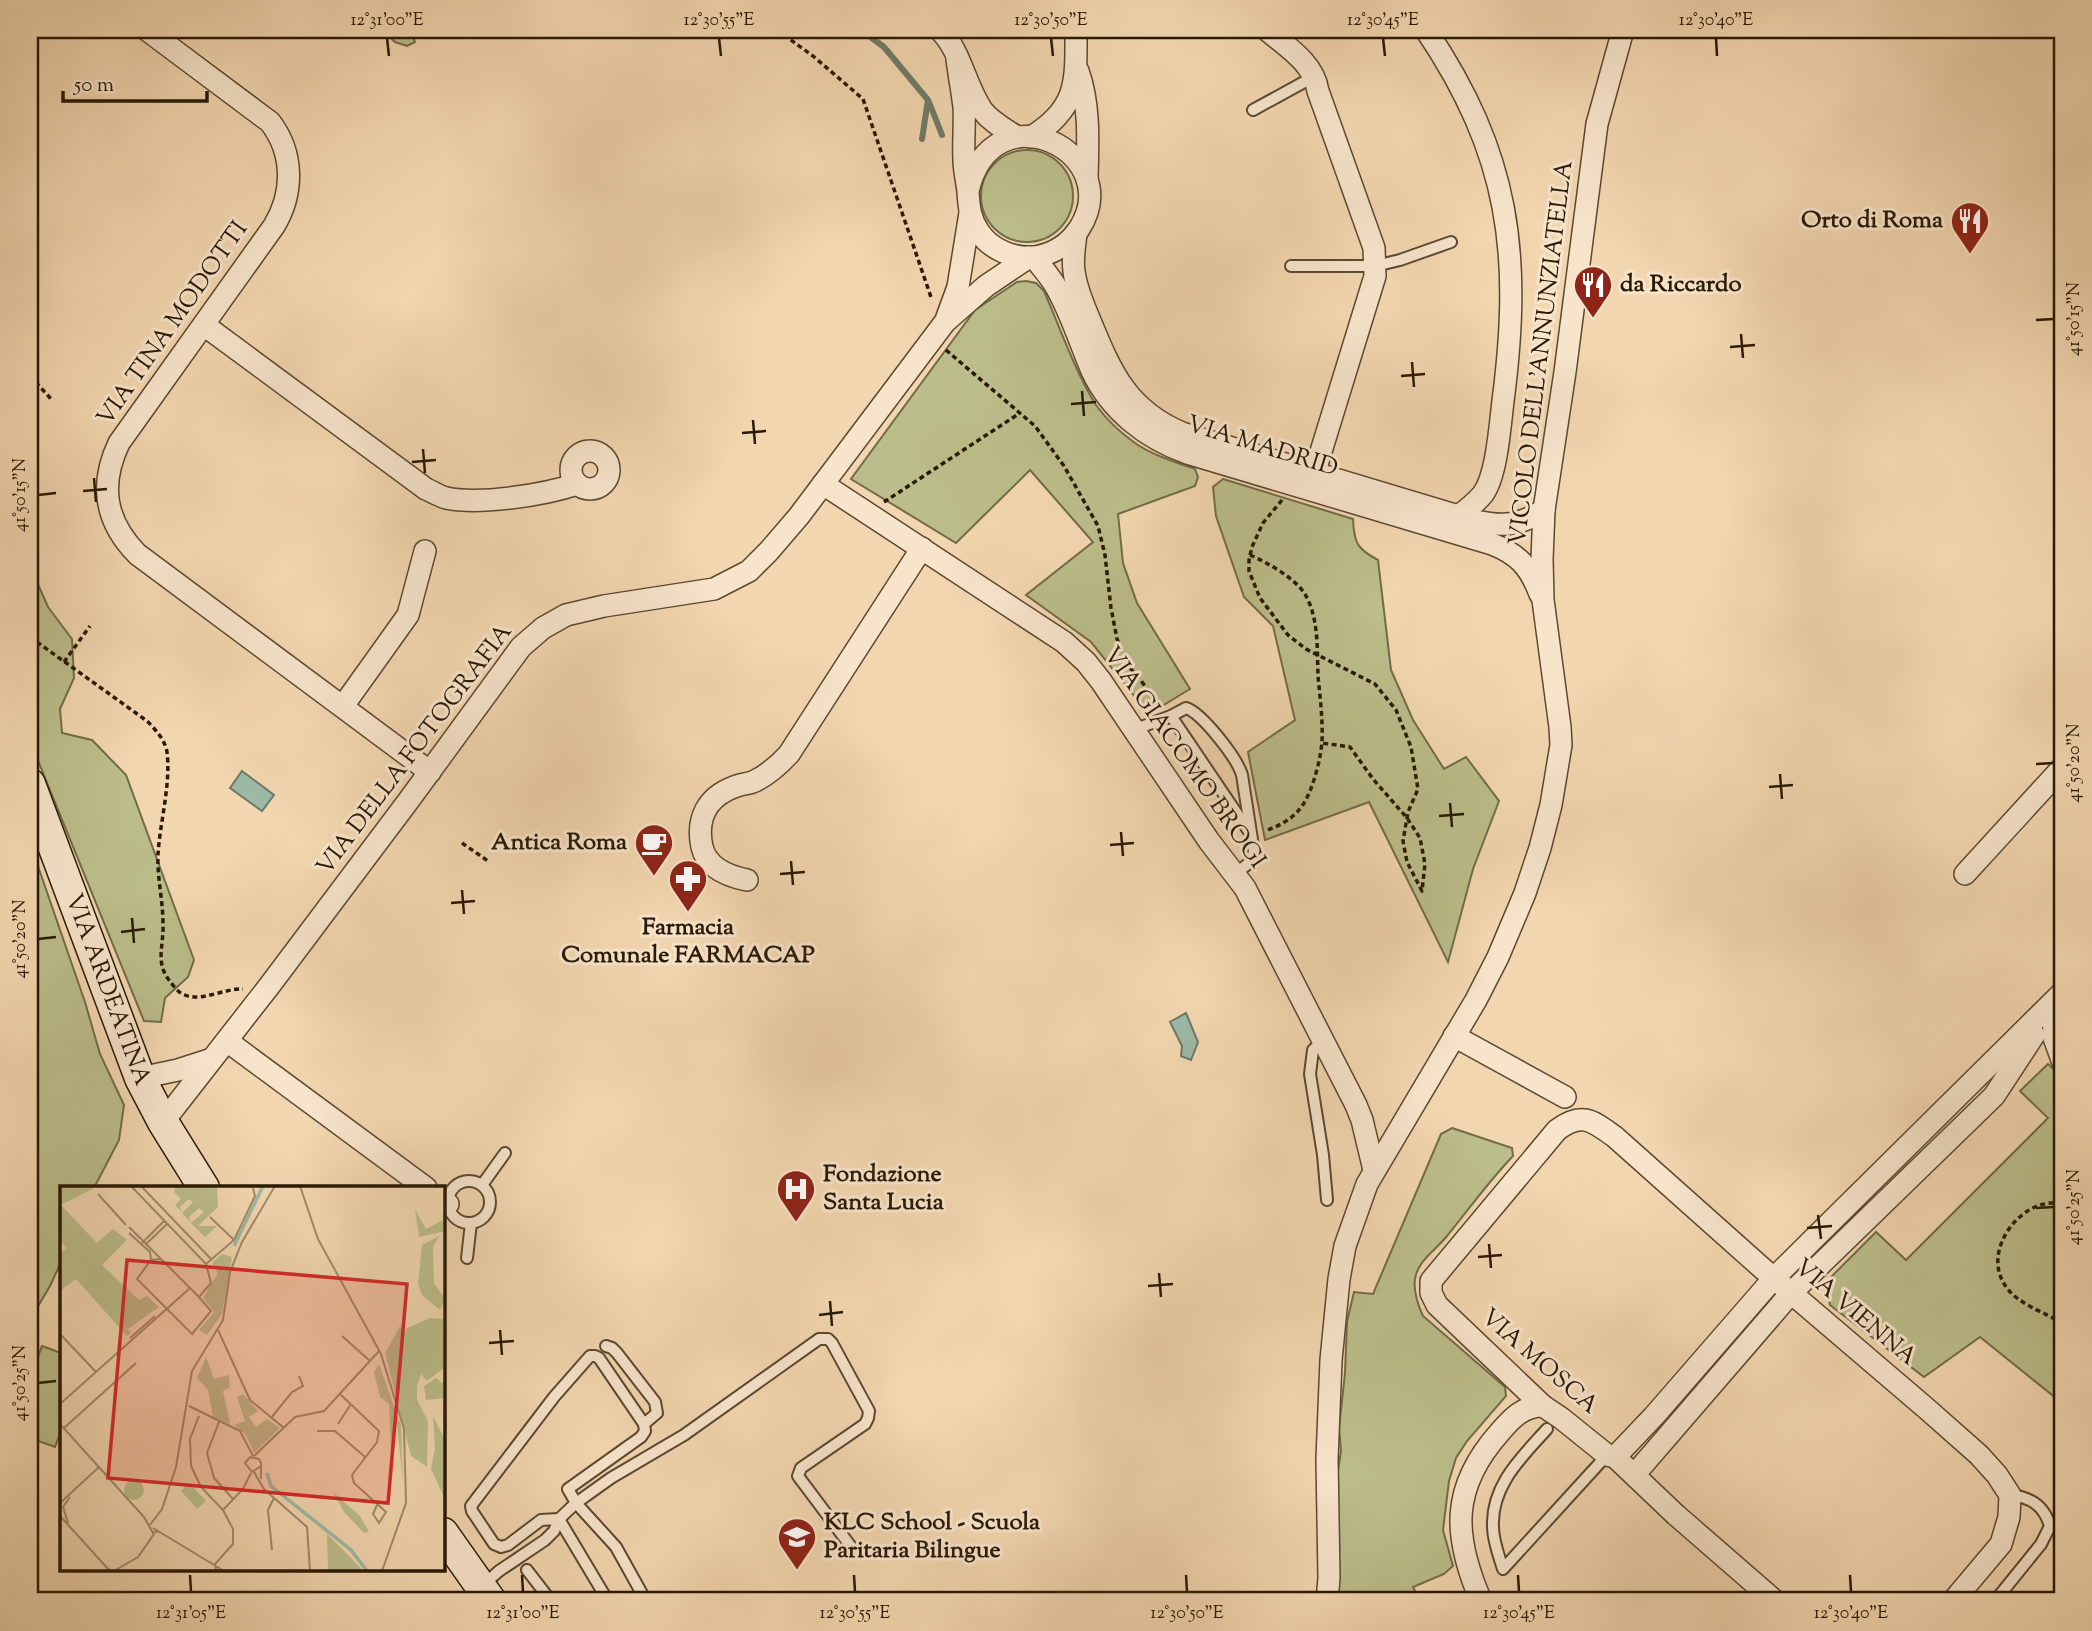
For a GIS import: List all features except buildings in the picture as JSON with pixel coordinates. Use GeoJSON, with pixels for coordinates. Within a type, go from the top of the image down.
{"type":"FeatureCollection","features":[{"type":"Feature","properties":{"kind":"main road","name":"VIA ARDEATINA"},"geometry":{"type":"LineString","coordinates":[[30,784],[140,1078],[163,1122],[203,1186]]}},
{"type":"Feature","properties":{"kind":"main road"},"geometry":{"type":"LineString","coordinates":[[444,1535],[486,1594]]}},
{"type":"Feature","properties":{"kind":"street","name":"VIA TINA MODOTTI"},"geometry":{"type":"LineString","coordinates":[[147,30],[270,122],[280,138],[286,159],[288,193],[280,216],[119,443],[110,465],[108,479],[107,493],[112,518],[122,537],[137,554],[430,772]]}},
{"type":"Feature","properties":{"kind":"street"},"geometry":{"type":"LineString","coordinates":[[940,30],[952,45],[981,108],[995,123],[1024,137],[1054,142],[1065,149],[1083,170],[1087,183]]}},
{"type":"Feature","properties":{"kind":"street"},"geometry":{"type":"LineString","coordinates":[[968,191],[975,168],[993,148],[1046,128],[1062,112],[1071,93],[1077,66],[1076,30]]}},
{"type":"Feature","properties":{"kind":"street"},"geometry":{"type":"LineString","coordinates":[[1267,30],[1309,66],[1315,76],[1374,248],[1375,276],[1305,482]]}},
{"type":"Feature","properties":{"kind":"street"},"geometry":{"type":"LineString","coordinates":[[1426,30],[1467,97],[1488,145],[1500,187],[1510,259],[1510,344],[1494,463],[1483,494],[1459,516]]}},
{"type":"Feature","properties":{"kind":"street","name":"VICOLO DELL'ANNUNZIATELLA"},"geometry":{"type":"LineString","coordinates":[[1326,1601],[1329,1578],[1328,1437],[1334,1321],[1345,1246],[1374,1170],[1487,980],[1521,904],[1551,805],[1561,745],[1543,600],[1545,510],[1597,124],[1623,30]]}},
{"type":"Feature","properties":{"kind":"street"},"geometry":{"type":"LineString","coordinates":[[957,59],[964,108],[964,162],[970,213],[982,236],[996,248],[1012,255],[1031,257],[1062,247],[1076,233],[1086,214],[1088,133],[1085,94],[1077,66]]}},
{"type":"Feature","properties":{"kind":"street","name":"VIA DELLA FOTOGRAFIA"},"geometry":{"type":"LineString","coordinates":[[939,330],[958,287],[970,213]]}},
{"type":"Feature","properties":{"kind":"street","name":"VIA MADRID"},"geometry":{"type":"LineString","coordinates":[[1076,233],[1074,273],[1083,302],[1113,374],[1140,407],[1163,424],[1182,433],[1305,482]]}},
{"type":"Feature","properties":{"kind":"street","name":"VIA DELLA FOTOGRAFIA"},"geometry":{"type":"LineString","coordinates":[[163,1122],[209,1060],[227,1041],[522,647],[543,628],[566,615],[714,589],[741,577],[757,565],[823,484],[939,330],[986,286],[1031,257]]}},
{"type":"Feature","properties":{"kind":"street","name":"VIA MADRID"},"geometry":{"type":"LineString","coordinates":[[1031,257],[1049,276],[1061,295],[1101,388],[1135,426],[1154,439],[1176,449],[1363,497],[1502,525],[1525,521],[1545,510]]}},
{"type":"Feature","properties":{"kind":"street"},"geometry":{"type":"LineString","coordinates":[[204,325],[426,489],[443,497],[475,500],[527,495],[577,484]]}},
{"type":"Feature","properties":{"kind":"street","name":"VIA GIACOMO BROGI"},"geometry":{"type":"LineString","coordinates":[[823,484],[1065,642],[1092,670],[1209,841],[1248,893],[1356,1105],[1374,1170]]}},
{"type":"Feature","properties":{"kind":"street","name":"VIA MADRID"},"geometry":{"type":"LineString","coordinates":[[1363,497],[1504,548],[1525,565],[1543,600]]}},
{"type":"Feature","properties":{"kind":"street"},"geometry":{"type":"LineString","coordinates":[[747,880],[733,877],[710,864],[700,835],[700,822],[705,809],[724,791],[752,783],[774,770],[789,754],[922,548]]}},
{"type":"Feature","properties":{"kind":"street"},"geometry":{"type":"LineString","coordinates":[[343,706],[408,615],[425,551]]}},
{"type":"Feature","properties":{"kind":"street"},"geometry":{"type":"LineString","coordinates":[[1965,874],[2062,768]]}},
{"type":"Feature","properties":{"kind":"street"},"geometry":{"type":"LineString","coordinates":[[2058,998],[2054,1038],[2062,1060]]}},
{"type":"Feature","properties":{"kind":"street"},"geometry":{"type":"LineString","coordinates":[[1611,1456],[1654,1416],[1774,1279],[2058,998]]}},
{"type":"Feature","properties":{"kind":"street"},"geometry":{"type":"LineString","coordinates":[[1635,1474],[1791,1293],[1994,1096],[2058,998]]}},
{"type":"Feature","properties":{"kind":"street"},"geometry":{"type":"LineString","coordinates":[[1454,1036],[1565,1097]]}},
{"type":"Feature","properties":{"kind":"street"},"geometry":{"type":"LineString","coordinates":[[227,1041],[423,1186]]}},
{"type":"Feature","properties":{"kind":"street","name":"VIA DELLA FOTOGRAFIA"},"geometry":{"type":"LineString","coordinates":[[140,1078],[209,1060]]}},
{"type":"Feature","properties":{"kind":"street","name":"VIA VIENNA"},"geometry":{"type":"LineString","coordinates":[[1557,1130],[1573,1121],[1584,1119],[1593,1121],[1615,1137],[1774,1279],[1979,1455],[2010,1495]]}},
{"type":"Feature","properties":{"kind":"street","name":"VIA MOSCA"},"geometry":{"type":"LineString","coordinates":[[1557,1130],[1431,1281],[1431,1293],[1437,1305],[1543,1406],[1635,1474],[1676,1515],[1775,1601]]}},
{"type":"Feature","properties":{"kind":"street"},"geometry":{"type":"LineString","coordinates":[[1481,1601],[1465,1556],[1460,1532],[1465,1491],[1475,1466],[1512,1418],[1526,1408],[1543,1406]]}},
{"type":"Feature","properties":{"kind":"street"},"geometry":{"type":"LineString","coordinates":[[1953,1601],[2001,1544],[2009,1517],[2010,1495]]}},
{"type":"Feature","properties":{"kind":"lane"},"geometry":{"type":"LineString","coordinates":[[1253,110],[1315,76]]}},
{"type":"Feature","properties":{"kind":"lane"},"geometry":{"type":"LineString","coordinates":[[1291,266],[1375,266],[1451,242]]}},
{"type":"Feature","properties":{"kind":"lane"},"geometry":{"type":"LineString","coordinates":[[1133,730],[1186,708],[1191,710],[1237,762],[1242,775],[1254,852],[1253,858],[1234,874]]}},
{"type":"Feature","properties":{"kind":"lane"},"geometry":{"type":"LineString","coordinates":[[1171,716],[1250,832]]}},
{"type":"Feature","properties":{"kind":"lane"},"geometry":{"type":"LineString","coordinates":[[1322,1041],[1313,1049],[1310,1073],[1323,1154],[1326,1200]]}},
{"type":"Feature","properties":{"kind":"lane"},"geometry":{"type":"LineString","coordinates":[[482,1185],[505,1153]]}},
{"type":"Feature","properties":{"kind":"lane"},"geometry":{"type":"LineString","coordinates":[[469,1181],[482,1185],[489,1197],[488,1211],[471,1223],[453,1216],[445,1202],[456,1185],[469,1181]]}},
{"type":"Feature","properties":{"kind":"lane"},"geometry":{"type":"LineString","coordinates":[[467,1258],[471,1223]]}},
{"type":"Feature","properties":{"kind":"lane"},"geometry":{"type":"LineString","coordinates":[[486,1594],[499,1571],[545,1540],[554,1531],[559,1519],[576,1503],[611,1478],[684,1435],[819,1339],[828,1339],[832,1343],[869,1411],[868,1418],[865,1424],[801,1468],[798,1476],[852,1548]]}},
{"type":"Feature","properties":{"kind":"lane"},"geometry":{"type":"LineString","coordinates":[[606,1346],[617,1353],[655,1402],[657,1413],[644,1424]]}},
{"type":"Feature","properties":{"kind":"lane"},"geometry":{"type":"LineString","coordinates":[[559,1519],[541,1520],[508,1545],[501,1547],[494,1544],[473,1514],[471,1506],[554,1397],[590,1356],[598,1358],[644,1424],[645,1431],[641,1437],[568,1489],[576,1503],[615,1547],[646,1601]]}},
{"type":"Feature","properties":{"kind":"lane"},"geometry":{"type":"LineString","coordinates":[[1547,1429],[1510,1472],[1495,1501],[1493,1528],[1503,1569],[1611,1456]]}},
{"type":"Feature","properties":{"kind":"lane"},"geometry":{"type":"LineString","coordinates":[[1995,1601],[2041,1544],[2050,1526],[2047,1514],[2026,1497],[2010,1495]]}},
{"type":"Feature","properties":{"kind":"lane"},"geometry":{"type":"LineString","coordinates":[[559,1519],[608,1601]]}},
{"type":"Feature","properties":{"kind":"lane"},"geometry":{"type":"LineString","coordinates":[[527,1570],[551,1601]]}},
{"type":"Feature","properties":{"kind":"path"},"geometry":{"type":"LineString","coordinates":[[777,30],[813,56],[863,99],[939,330],[1035,426],[1064,467],[1098,526],[1117,639],[1131,669],[1171,716]]}},
{"type":"Feature","properties":{"kind":"path"},"geometry":{"type":"LineString","coordinates":[[30,376],[53,401]]}},
{"type":"Feature","properties":{"kind":"path"},"geometry":{"type":"LineString","coordinates":[[867,513],[1020,412]]}},
{"type":"Feature","properties":{"kind":"path"},"geometry":{"type":"LineString","coordinates":[[1305,482],[1263,523],[1250,555],[1249,571],[1260,598],[1288,635],[1317,655],[1375,684],[1396,710],[1411,747],[1418,789],[1407,818],[1402,841],[1407,862],[1422,891],[1425,864],[1420,838],[1407,818],[1350,747],[1322,743]]}},
{"type":"Feature","properties":{"kind":"path"},"geometry":{"type":"LineString","coordinates":[[1250,555],[1265,561],[1306,595],[1315,621],[1322,743],[1312,784],[1303,804],[1286,823],[1264,831],[1250,832]]}},
{"type":"Feature","properties":{"kind":"path"},"geometry":{"type":"LineString","coordinates":[[64,662],[90,625]]}},
{"type":"Feature","properties":{"kind":"path"},"geometry":{"type":"LineString","coordinates":[[30,637],[147,721],[160,734],[167,750],[158,854],[163,923],[160,959],[165,975],[174,987],[185,995],[203,996],[235,989],[245,990]]}},
{"type":"Feature","properties":{"kind":"path"},"geometry":{"type":"LineString","coordinates":[[462,843],[488,862]]}},
{"type":"Feature","properties":{"kind":"path"},"geometry":{"type":"LineString","coordinates":[[2062,1202],[2039,1205],[2028,1210],[2014,1223],[2001,1243],[1996,1259],[1999,1275],[2008,1290],[2031,1307],[2062,1324]]}},
{"type":"Feature","properties":{"kind":"green space"},"geometry":{"type":"Polygon","coordinates":[[[382,30],[410,30],[415,42],[407,46],[395,42],[382,30]]]}},
{"type":"Feature","properties":{"kind":"green space"},"geometry":{"type":"Polygon","coordinates":[[[1018,150],[1036,150],[1053,157],[1066,170],[1073,187],[1073,205],[1066,222],[1053,235],[1036,242],[1018,242],[1001,235],[988,222],[981,205],[981,187],[988,170],[1001,157],[1018,150]]]}},
{"type":"Feature","properties":{"kind":"green space"},"geometry":{"type":"Polygon","coordinates":[[[1017,282],[1036,283],[1044,291],[1081,378],[1104,415],[1135,443],[1156,455],[1195,469],[1198,477],[1195,486],[1118,514],[1123,563],[1137,603],[1190,689],[1162,706],[1144,708],[1091,642],[1026,595],[1093,542],[1030,470],[956,543],[851,479],[975,310],[1017,282]]]}},
{"type":"Feature","properties":{"kind":"green space"},"geometry":{"type":"Polygon","coordinates":[[[1223,479],[1353,519],[1354,534],[1361,549],[1378,560],[1391,670],[1413,720],[1444,769],[1466,757],[1499,801],[1473,869],[1448,962],[1369,802],[1265,840],[1248,752],[1295,720],[1273,626],[1244,597],[1216,516],[1213,487],[1223,479]]]}},
{"type":"Feature","properties":{"kind":"green space"},"geometry":{"type":"Polygon","coordinates":[[[30,566],[48,607],[72,639],[74,678],[60,709],[62,733],[92,740],[126,775],[194,960],[188,977],[165,998],[161,1022],[144,1021],[30,741],[30,566]]]}},
{"type":"Feature","properties":{"kind":"green space"},"geometry":{"type":"Polygon","coordinates":[[[30,843],[85,1002],[100,1054],[124,1105],[119,1140],[95,1186],[60,1186],[60,1264],[31,1318],[30,843]]]}},
{"type":"Feature","properties":{"kind":"green space"},"geometry":{"type":"Polygon","coordinates":[[[2048,1064],[2062,1077],[2062,1403],[1980,1337],[1924,1377],[1830,1305],[1826,1290],[1832,1276],[1876,1232],[1906,1260],[2048,1118],[2020,1091],[2048,1064]]]}},
{"type":"Feature","properties":{"kind":"green space"},"geometry":{"type":"Polygon","coordinates":[[[1452,1128],[1512,1148],[1513,1156],[1424,1261],[1415,1279],[1415,1294],[1423,1316],[1505,1387],[1506,1396],[1467,1441],[1456,1458],[1449,1481],[1443,1530],[1453,1566],[1444,1574],[1413,1587],[1420,1601],[1335,1601],[1336,1484],[1341,1451],[1339,1428],[1347,1322],[1354,1292],[1373,1294],[1441,1134],[1452,1128]]]}},
{"type":"Feature","properties":{"kind":"green space"},"geometry":{"type":"Polygon","coordinates":[[[42,1346],[60,1353],[60,1434],[55,1447],[30,1438],[30,1378],[42,1346]]]}},
{"type":"Feature","properties":{"kind":"shaded area"},"geometry":{"type":"Polygon","coordinates":[[[242,771],[274,795],[262,811],[230,788],[242,771]]]}},
{"type":"Feature","properties":{"kind":"shaded area"},"geometry":{"type":"Polygon","coordinates":[[[1186,1013],[1198,1042],[1191,1060],[1181,1056],[1182,1046],[1170,1022],[1186,1013]]]}},
{"type":"Feature","properties":{"kind":"waterway"},"geometry":{"type":"LineString","coordinates":[[861,30],[884,47],[928,100],[922,139]]}},
{"type":"Feature","properties":{"kind":"waterway"},"geometry":{"type":"LineString","coordinates":[[929,102],[942,135]]}},
{"type":"Feature","properties":{"kind":"place","name":"Orto di Roma"},"geometry":{"type":"Point","coordinates":[1970,255]}},
{"type":"Feature","properties":{"kind":"place","name":"da Riccardo"},"geometry":{"type":"Point","coordinates":[1593,319]}},
{"type":"Feature","properties":{"kind":"place","name":"Antica Roma"},"geometry":{"type":"Point","coordinates":[654,877]}},
{"type":"Feature","properties":{"kind":"place","name":"Farmacia Comunale FARMACAP"},"geometry":{"type":"Point","coordinates":[688,913]}},
{"type":"Feature","properties":{"kind":"place","name":"Fondazione Santa Lucia"},"geometry":{"type":"Point","coordinates":[796,1223]}},
{"type":"Feature","properties":{"kind":"place","name":"KLC School - Scuola Paritaria Bilingue"},"geometry":{"type":"Point","coordinates":[797,1571]}}]}
